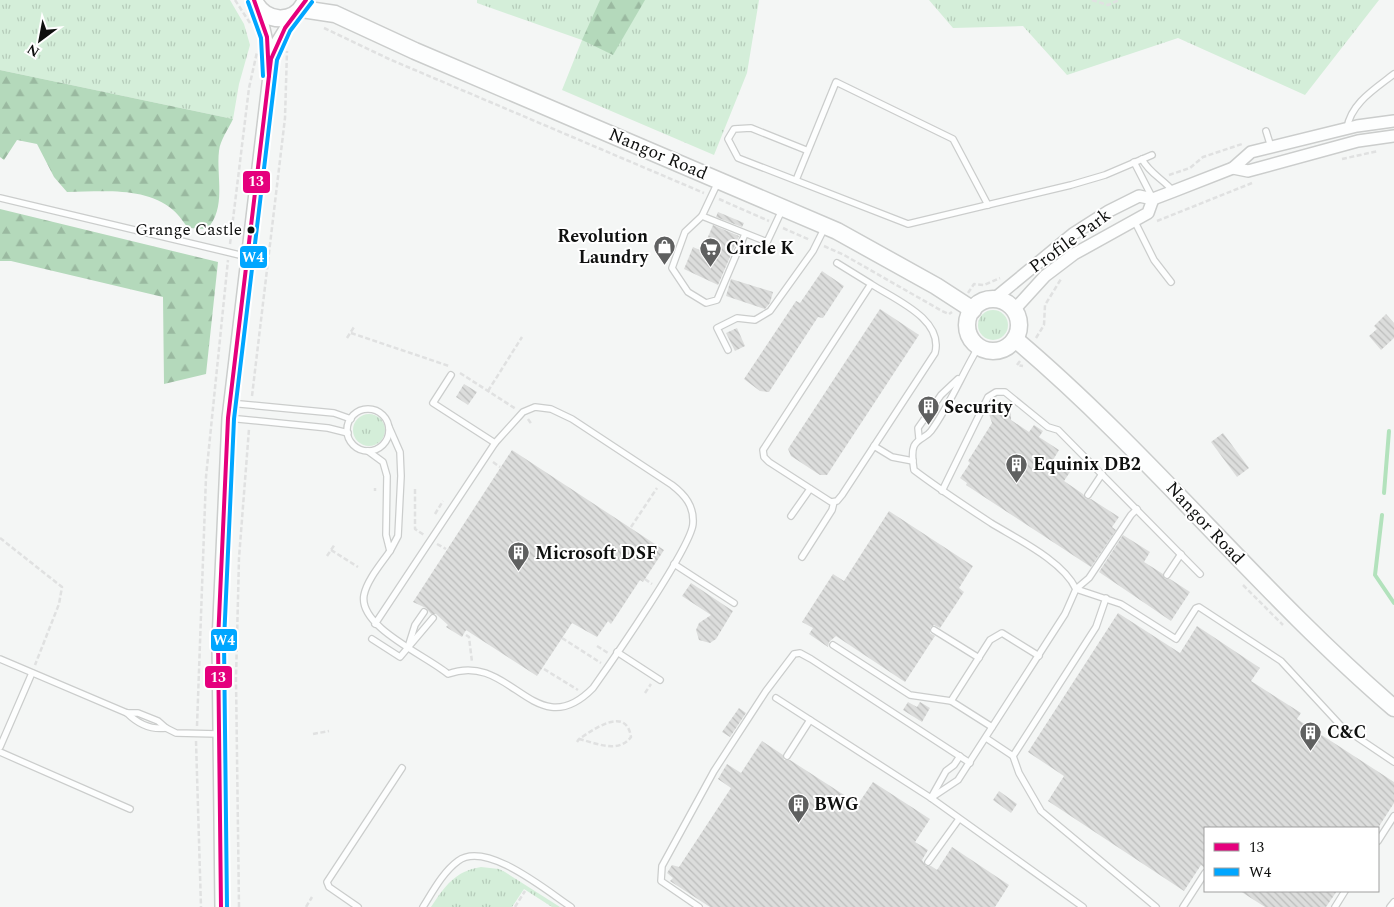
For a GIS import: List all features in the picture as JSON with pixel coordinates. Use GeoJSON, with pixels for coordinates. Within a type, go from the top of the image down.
{"type":"FeatureCollection","features":[{"type":"Feature","properties":{"kind":"main road","name":"Nangor Road"},"geometry":{"type":"LineString","coordinates":[[322,0],[335,14]]}},
{"type":"Feature","properties":{"kind":"main road","name":"Nangor Road"},"geometry":{"type":"LineString","coordinates":[[257,6],[276,19],[300,8],[335,14],[415,51],[825,226],[894,261],[973,310]]}},
{"type":"Feature","properties":{"kind":"main road"},"geometry":{"type":"LineString","coordinates":[[994,299],[1009,304],[1014,310],[1019,324],[1015,339],[1010,345],[994,351],[979,346],[969,333],[969,317],[973,310],[982,302],[994,299]]}},
{"type":"Feature","properties":{"kind":"main road","name":"Nangor Road"},"geometry":{"type":"LineString","coordinates":[[1015,339],[1111,426],[1255,577],[1348,668],[1394,708]]}},
{"type":"Feature","properties":{"kind":"street"},"geometry":{"type":"LineString","coordinates":[[257,6],[271,59]]}},
{"type":"Feature","properties":{"kind":"street"},"geometry":{"type":"LineString","coordinates":[[220,907],[218,734],[221,540],[229,403],[271,59],[277,42],[300,8]]}},
{"type":"Feature","properties":{"kind":"street","name":"Profile Park"},"geometry":{"type":"LineString","coordinates":[[994,299],[1074,234],[1109,211],[1139,196],[1153,199],[1233,168],[1251,152],[1347,128],[1394,121]]}},
{"type":"Feature","properties":{"kind":"street","name":"Profile Park"},"geometry":{"type":"LineString","coordinates":[[1233,168],[1248,171],[1358,141],[1394,136]]}},
{"type":"Feature","properties":{"kind":"street","name":"Profile Park"},"geometry":{"type":"LineString","coordinates":[[1014,310],[1045,276],[1074,254],[1136,224],[1148,213],[1153,199]]}},
{"type":"Feature","properties":{"kind":"lane"},"geometry":{"type":"LineString","coordinates":[[1347,128],[1350,113],[1367,95],[1394,74]]}},
{"type":"Feature","properties":{"kind":"lane"},"geometry":{"type":"LineString","coordinates":[[796,180],[806,150],[836,82],[953,139],[988,205]]}},
{"type":"Feature","properties":{"kind":"lane"},"geometry":{"type":"LineString","coordinates":[[806,150],[751,128],[734,129],[728,139],[738,158],[908,224],[1105,175],[1152,155]]}},
{"type":"Feature","properties":{"kind":"lane"},"geometry":{"type":"LineString","coordinates":[[1266,131],[1271,147]]}},
{"type":"Feature","properties":{"kind":"lane"},"geometry":{"type":"LineString","coordinates":[[1142,159],[1154,174],[1164,180],[1174,191]]}},
{"type":"Feature","properties":{"kind":"lane"},"geometry":{"type":"LineString","coordinates":[[1134,162],[1153,199]]}},
{"type":"Feature","properties":{"kind":"lane"},"geometry":{"type":"LineString","coordinates":[[719,180],[702,216],[685,232],[672,268],[688,292],[706,303],[717,300],[745,234]]}},
{"type":"Feature","properties":{"kind":"lane"},"geometry":{"type":"LineString","coordinates":[[0,198],[248,257]]}},
{"type":"Feature","properties":{"kind":"lane"},"geometry":{"type":"LineString","coordinates":[[702,216],[767,242],[783,208]]}},
{"type":"Feature","properties":{"kind":"lane"},"geometry":{"type":"LineString","coordinates":[[1136,224],[1154,260],[1171,282]]}},
{"type":"Feature","properties":{"kind":"lane"},"geometry":{"type":"LineString","coordinates":[[728,350],[717,328],[737,318],[755,320],[770,311],[817,243],[825,226]]}},
{"type":"Feature","properties":{"kind":"lane"},"geometry":{"type":"LineString","coordinates":[[802,557],[832,510],[834,502],[842,495],[935,353],[937,346],[931,328],[923,318],[837,263]]}},
{"type":"Feature","properties":{"kind":"lane"},"geometry":{"type":"LineString","coordinates":[[834,502],[810,489],[769,462],[764,457],[763,450],[871,284]]}},
{"type":"Feature","properties":{"kind":"lane"},"geometry":{"type":"LineString","coordinates":[[979,346],[961,376],[950,401],[929,434],[920,438],[913,448],[914,470],[942,491],[1053,562],[1072,581],[1076,589],[1121,604],[1176,639],[1196,608],[1199,607],[1281,661],[1342,727],[1394,762]]}},
{"type":"Feature","properties":{"kind":"lane"},"geometry":{"type":"LineString","coordinates":[[450,376],[433,403],[495,443]]}},
{"type":"Feature","properties":{"kind":"lane"},"geometry":{"type":"LineString","coordinates":[[920,438],[918,428],[941,395],[961,376]]}},
{"type":"Feature","properties":{"kind":"lane"},"geometry":{"type":"LineString","coordinates":[[942,491],[988,396],[996,392],[1005,392],[1048,427],[1058,430],[1200,574]]}},
{"type":"Feature","properties":{"kind":"lane"},"geometry":{"type":"LineString","coordinates":[[229,403],[334,413],[350,419]]}},
{"type":"Feature","properties":{"kind":"lane"},"geometry":{"type":"LineString","coordinates":[[375,624],[495,443],[523,412],[535,407],[551,409],[572,419],[672,485],[684,495],[692,509],[694,525],[674,564],[589,692],[573,705],[559,708],[540,705],[485,671],[473,670],[448,674],[375,624],[364,608],[366,588],[390,551],[398,536],[401,476],[400,452],[387,420],[376,411],[362,410],[350,419],[348,433],[354,446],[368,451],[383,462],[387,476],[386,535],[390,551]]}},
{"type":"Feature","properties":{"kind":"lane"},"geometry":{"type":"LineString","coordinates":[[228,418],[328,428],[348,433]]}},
{"type":"Feature","properties":{"kind":"lane"},"geometry":{"type":"LineString","coordinates":[[368,451],[381,447],[386,441],[389,427]]}},
{"type":"Feature","properties":{"kind":"lane"},"geometry":{"type":"LineString","coordinates":[[874,446],[892,457],[913,461]]}},
{"type":"Feature","properties":{"kind":"lane"},"geometry":{"type":"LineString","coordinates":[[1088,495],[1102,474]]}},
{"type":"Feature","properties":{"kind":"lane"},"geometry":{"type":"LineString","coordinates":[[792,516],[810,489]]}},
{"type":"Feature","properties":{"kind":"lane"},"geometry":{"type":"LineString","coordinates":[[931,798],[958,780],[1066,614],[1076,589],[1089,578],[1137,509]]}},
{"type":"Feature","properties":{"kind":"lane"},"geometry":{"type":"LineString","coordinates":[[1167,575],[1181,554]]}},
{"type":"Feature","properties":{"kind":"lane"},"geometry":{"type":"LineString","coordinates":[[674,564],[734,604]]}},
{"type":"Feature","properties":{"kind":"lane"},"geometry":{"type":"LineString","coordinates":[[1013,756],[1096,627],[1106,598]]}},
{"type":"Feature","properties":{"kind":"lane"},"geometry":{"type":"LineString","coordinates":[[408,646],[415,625],[424,612]]}},
{"type":"Feature","properties":{"kind":"lane"},"geometry":{"type":"LineString","coordinates":[[372,639],[400,657],[408,646],[424,631],[433,618]]}},
{"type":"Feature","properties":{"kind":"lane"},"geometry":{"type":"LineString","coordinates":[[934,630],[979,658]]}},
{"type":"Feature","properties":{"kind":"lane"},"geometry":{"type":"LineString","coordinates":[[951,701],[990,640],[1002,633],[1039,656]]}},
{"type":"Feature","properties":{"kind":"lane"},"geometry":{"type":"LineString","coordinates":[[833,645],[910,695],[951,701],[992,728]]}},
{"type":"Feature","properties":{"kind":"lane"},"geometry":{"type":"LineString","coordinates":[[617,652],[660,680]]}},
{"type":"Feature","properties":{"kind":"lane"},"geometry":{"type":"LineString","coordinates":[[698,907],[661,881],[662,866],[714,770],[766,691],[794,654],[800,654],[811,659],[970,762]]}},
{"type":"Feature","properties":{"kind":"lane"},"geometry":{"type":"LineString","coordinates":[[0,659],[127,713],[138,713],[158,721],[166,728],[186,734],[218,734]]}},
{"type":"Feature","properties":{"kind":"lane"},"geometry":{"type":"LineString","coordinates":[[0,747],[32,673]]}},
{"type":"Feature","properties":{"kind":"lane"},"geometry":{"type":"LineString","coordinates":[[776,698],[931,798],[1082,907]]}},
{"type":"Feature","properties":{"kind":"lane"},"geometry":{"type":"LineString","coordinates":[[787,756],[810,720]]}},
{"type":"Feature","properties":{"kind":"lane"},"geometry":{"type":"LineString","coordinates":[[986,738],[1013,756],[1019,773],[1041,811],[1156,907]]}},
{"type":"Feature","properties":{"kind":"lane"},"geometry":{"type":"LineString","coordinates":[[0,752],[130,809]]}},
{"type":"Feature","properties":{"kind":"lane"},"geometry":{"type":"LineString","coordinates":[[931,798],[946,770],[954,765],[960,756]]}},
{"type":"Feature","properties":{"kind":"lane"},"geometry":{"type":"LineString","coordinates":[[358,907],[329,887],[327,882],[402,768]]}},
{"type":"Feature","properties":{"kind":"lane"},"geometry":{"type":"LineString","coordinates":[[1379,839],[1394,816]]}},
{"type":"Feature","properties":{"kind":"lane"},"geometry":{"type":"LineString","coordinates":[[928,862],[959,819]]}},
{"type":"Feature","properties":{"kind":"lane"},"geometry":{"type":"LineString","coordinates":[[423,907],[445,875],[458,861],[468,856],[482,856],[504,864],[571,907]]}},
{"type":"Feature","properties":{"kind":"lane"},"geometry":{"type":"LineString","coordinates":[[1183,907],[1204,876]]}},
{"type":"Feature","properties":{"kind":"lane"},"geometry":{"type":"LineString","coordinates":[[1335,907],[1344,892]]}},
{"type":"Feature","properties":{"kind":"lane"},"geometry":{"type":"LineString","coordinates":[[1390,907],[1394,902]]}},
{"type":"Feature","properties":{"kind":"path"},"geometry":{"type":"LineString","coordinates":[[235,0],[252,28]]}},
{"type":"Feature","properties":{"kind":"path"},"geometry":{"type":"LineString","coordinates":[[1092,0],[1108,5],[1120,0]]}},
{"type":"Feature","properties":{"kind":"path"},"geometry":{"type":"LineString","coordinates":[[317,25],[389,59],[711,196],[844,255],[950,314]]}},
{"type":"Feature","properties":{"kind":"path"},"geometry":{"type":"LineString","coordinates":[[251,400],[285,118],[288,46]]}},
{"type":"Feature","properties":{"kind":"path"},"geometry":{"type":"LineString","coordinates":[[229,248],[250,88],[258,49]]}},
{"type":"Feature","properties":{"kind":"path"},"geometry":{"type":"LineString","coordinates":[[1336,160],[1381,150]]}},
{"type":"Feature","properties":{"kind":"path"},"geometry":{"type":"LineString","coordinates":[[1136,224],[1258,182]]}},
{"type":"Feature","properties":{"kind":"path"},"geometry":{"type":"LineString","coordinates":[[196,726],[201,562],[206,477],[228,258]]}},
{"type":"Feature","properties":{"kind":"path"},"geometry":{"type":"LineString","coordinates":[[1042,344],[1035,338],[1044,325],[1045,305],[1052,290],[1064,275]]}},
{"type":"Feature","properties":{"kind":"path"},"geometry":{"type":"LineString","coordinates":[[968,292],[974,284]]}},
{"type":"Feature","properties":{"kind":"path"},"geometry":{"type":"LineString","coordinates":[[1041,300],[1045,305]]}},
{"type":"Feature","properties":{"kind":"path"},"geometry":{"type":"LineString","coordinates":[[347,338],[354,327]]}},
{"type":"Feature","properties":{"kind":"path"},"geometry":{"type":"LineString","coordinates":[[488,391],[522,337]]}},
{"type":"Feature","properties":{"kind":"path"},"geometry":{"type":"LineString","coordinates":[[1017,365],[1019,361]]}},
{"type":"Feature","properties":{"kind":"path"},"geometry":{"type":"LineString","coordinates":[[239,907],[236,679],[239,558],[249,427]]}},
{"type":"Feature","properties":{"kind":"path"},"geometry":{"type":"LineString","coordinates":[[492,461],[500,467]]}},
{"type":"Feature","properties":{"kind":"path"},"geometry":{"type":"LineString","coordinates":[[631,528],[657,488]]}},
{"type":"Feature","properties":{"kind":"path"},"geometry":{"type":"LineString","coordinates":[[415,489],[415,529],[446,549]]}},
{"type":"Feature","properties":{"kind":"path"},"geometry":{"type":"LineString","coordinates":[[435,514],[443,501]]}},
{"type":"Feature","properties":{"kind":"path"},"geometry":{"type":"LineString","coordinates":[[0,538],[62,587],[59,604],[32,673]]}},
{"type":"Feature","properties":{"kind":"path"},"geometry":{"type":"LineString","coordinates":[[327,556],[336,544]]}},
{"type":"Feature","properties":{"kind":"path"},"geometry":{"type":"LineString","coordinates":[[331,550],[358,567]]}},
{"type":"Feature","properties":{"kind":"path"},"geometry":{"type":"LineString","coordinates":[[645,580],[653,584]]}},
{"type":"Feature","properties":{"kind":"path"},"geometry":{"type":"LineString","coordinates":[[466,635],[469,637],[472,662]]}},
{"type":"Feature","properties":{"kind":"path"},"geometry":{"type":"LineString","coordinates":[[562,638],[601,664]]}},
{"type":"Feature","properties":{"kind":"path"},"geometry":{"type":"LineString","coordinates":[[597,646],[608,653]]}},
{"type":"Feature","properties":{"kind":"path"},"geometry":{"type":"LineString","coordinates":[[544,668],[578,690]]}},
{"type":"Feature","properties":{"kind":"path"},"geometry":{"type":"LineString","coordinates":[[607,721],[618,722],[630,730],[631,737],[626,744],[618,746],[578,741],[607,721]]}},
{"type":"Feature","properties":{"kind":"path"},"geometry":{"type":"LineString","coordinates":[[313,734],[329,731]]}},
{"type":"Feature","properties":{"kind":"path"},"geometry":{"type":"LineString","coordinates":[[196,742],[201,907]]}},
{"type":"Feature","properties":{"kind":"path"},"geometry":{"type":"LineString","coordinates":[[515,907],[525,891]]}},
{"type":"Feature","properties":{"kind":"path"},"geometry":{"type":"LineString","coordinates":[[306,907],[312,897]]}},
{"type":"Feature","properties":{"kind":"green space"},"geometry":{"type":"Polygon","coordinates":[[[0,0],[230,0],[244,24],[250,45],[239,84],[233,119],[0,70],[0,0]]]}},
{"type":"Feature","properties":{"kind":"green space"},"geometry":{"type":"Polygon","coordinates":[[[477,0],[759,0],[747,73],[714,155],[562,90],[582,40],[477,3],[477,0]]]}},
{"type":"Feature","properties":{"kind":"green space"},"geometry":{"type":"Polygon","coordinates":[[[600,0],[645,0],[613,55],[582,40],[600,0]]]}},
{"type":"Feature","properties":{"kind":"green space"},"geometry":{"type":"Polygon","coordinates":[[[929,0],[1379,0],[1305,95],[1178,38],[1067,75],[1023,26],[953,28],[929,0]]]}},
{"type":"Feature","properties":{"kind":"green space"},"geometry":{"type":"Polygon","coordinates":[[[0,70],[233,119],[220,147],[218,161],[219,202],[213,221],[207,229],[188,228],[173,210],[162,202],[149,197],[108,191],[67,192],[54,177],[37,144],[17,140],[4,160],[0,157],[0,70]]]}},
{"type":"Feature","properties":{"kind":"green space"},"geometry":{"type":"Polygon","coordinates":[[[0,209],[218,262],[206,374],[164,384],[163,297],[11,261],[0,261],[0,209]]]}},
{"type":"Feature","properties":{"kind":"green space"},"geometry":{"type":"Polygon","coordinates":[[[993,310],[1004,314],[1008,325],[1004,336],[993,340],[982,336],[978,325],[982,314],[993,310]]]}},
{"type":"Feature","properties":{"kind":"green space"},"geometry":{"type":"Polygon","coordinates":[[[369,414],[375,415],[380,419],[384,424],[384,436],[380,441],[375,445],[369,446],[363,445],[358,441],[354,436],[353,430],[354,424],[358,419],[363,415],[369,414]]]}},
{"type":"Feature","properties":{"kind":"green space"},"geometry":{"type":"Polygon","coordinates":[[[481,867],[499,869],[505,872],[560,907],[552,907],[524,889],[512,907],[431,907],[441,892],[457,876],[481,867]]]}},
{"type":"Feature","properties":{"kind":"building"},"geometry":{"type":"Polygon","coordinates":[[[718,212],[744,223],[742,227],[716,217],[718,212]]]}},
{"type":"Feature","properties":{"kind":"building"},"geometry":{"type":"Polygon","coordinates":[[[713,225],[739,236],[718,285],[684,269],[693,247],[702,251],[713,225]]]}},
{"type":"Feature","properties":{"kind":"building"},"geometry":{"type":"Polygon","coordinates":[[[822,271],[844,286],[823,318],[818,317],[769,392],[760,391],[744,379],[796,301],[800,303],[822,271]]]}},
{"type":"Feature","properties":{"kind":"building"},"geometry":{"type":"Polygon","coordinates":[[[731,279],[773,292],[770,303],[765,309],[726,296],[731,279]]]}},
{"type":"Feature","properties":{"kind":"building"},"geometry":{"type":"Polygon","coordinates":[[[880,309],[919,335],[827,475],[820,475],[791,456],[788,449],[880,309]]]}},
{"type":"Feature","properties":{"kind":"building"},"geometry":{"type":"Polygon","coordinates":[[[1386,314],[1394,323],[1394,338],[1381,350],[1369,336],[1377,329],[1374,326],[1386,314]]]}},
{"type":"Feature","properties":{"kind":"building"},"geometry":{"type":"Polygon","coordinates":[[[737,328],[745,346],[735,351],[726,333],[737,328]]]}},
{"type":"Feature","properties":{"kind":"building"},"geometry":{"type":"Polygon","coordinates":[[[464,384],[477,392],[468,405],[456,397],[464,384]]]}},
{"type":"Feature","properties":{"kind":"building","name":"Equinix DB2"},"geometry":{"type":"Polygon","coordinates":[[[996,402],[1008,404],[1011,409],[1011,420],[1029,432],[1034,425],[1043,431],[1039,437],[1059,450],[1053,460],[1070,472],[1064,481],[1083,494],[1086,499],[1091,499],[1119,517],[1112,527],[1116,530],[1091,567],[966,485],[967,483],[960,478],[970,463],[968,461],[992,423],[988,411],[996,402]]]}},
{"type":"Feature","properties":{"kind":"building"},"geometry":{"type":"Polygon","coordinates":[[[1223,433],[1249,468],[1237,477],[1211,442],[1223,433]]]}},
{"type":"Feature","properties":{"kind":"building","name":"Microsoft DSF"},"geometry":{"type":"Polygon","coordinates":[[[512,450],[664,550],[643,582],[640,580],[611,624],[608,621],[597,637],[572,623],[537,676],[466,630],[462,637],[446,627],[448,625],[436,614],[431,614],[426,608],[413,602],[512,450]]]}},
{"type":"Feature","properties":{"kind":"building"},"geometry":{"type":"Polygon","coordinates":[[[889,511],[973,566],[959,588],[964,592],[940,628],[934,625],[930,628],[930,633],[935,636],[905,682],[836,636],[829,642],[828,647],[809,634],[813,628],[802,622],[833,574],[844,581],[889,511]]]}},
{"type":"Feature","properties":{"kind":"building"},"geometry":{"type":"Polygon","coordinates":[[[1123,535],[1150,552],[1144,562],[1163,574],[1165,579],[1170,579],[1190,592],[1171,621],[1099,572],[1123,535]]]}},
{"type":"Feature","properties":{"kind":"building"},"geometry":{"type":"Polygon","coordinates":[[[691,583],[733,611],[716,639],[710,643],[699,640],[696,630],[699,623],[711,615],[682,596],[691,583]]]}},
{"type":"Feature","properties":{"kind":"building"},"geometry":{"type":"Polygon","coordinates":[[[1118,613],[1180,653],[1197,626],[1260,668],[1251,681],[1301,713],[1297,719],[1394,782],[1394,803],[1379,827],[1204,827],[1204,867],[1201,865],[1184,891],[1048,801],[1064,776],[1028,752],[1118,613]]]}},
{"type":"Feature","properties":{"kind":"building"},"geometry":{"type":"Polygon","coordinates":[[[908,702],[917,707],[920,702],[930,708],[922,722],[903,710],[908,702]]]}},
{"type":"Feature","properties":{"kind":"building"},"geometry":{"type":"Polygon","coordinates":[[[739,708],[746,713],[730,737],[722,732],[739,708]]]}},
{"type":"Feature","properties":{"kind":"building","name":"BWG"},"geometry":{"type":"Polygon","coordinates":[[[762,741],[783,755],[784,760],[790,760],[858,804],[873,782],[930,819],[915,842],[928,850],[922,860],[926,866],[931,866],[937,870],[952,847],[1009,885],[995,907],[710,907],[670,881],[673,878],[667,873],[672,865],[679,867],[731,788],[718,779],[727,764],[741,773],[762,741]]]}},
{"type":"Feature","properties":{"kind":"building"},"geometry":{"type":"Polygon","coordinates":[[[999,791],[1017,804],[1011,813],[993,800],[999,791]]]}},
{"type":"Feature","properties":{"kind":"building"},"geometry":{"type":"Polygon","coordinates":[[[1242,892],[1336,892],[1326,907],[1265,907],[1242,892]]]}},
{"type":"Feature","properties":{"kind":"waterway"},"geometry":{"type":"LineString","coordinates":[[1384,493],[1389,431]]}},
{"type":"Feature","properties":{"kind":"waterway"},"geometry":{"type":"LineString","coordinates":[[1382,515],[1375,575],[1394,603]]}},
{"type":"Feature","properties":{"kind":"transit line","name":"13"},"geometry":{"type":"LineString","coordinates":[[254,0],[267,37],[269,76]]}},
{"type":"Feature","properties":{"kind":"transit line","name":"13"},"geometry":{"type":"LineString","coordinates":[[221,907],[218,641],[228,418],[271,59],[285,28],[306,0]]}},
{"type":"Feature","properties":{"kind":"transit line","name":"W4"},"geometry":{"type":"LineString","coordinates":[[248,2],[261,38],[263,76]]}},
{"type":"Feature","properties":{"kind":"transit line","name":"W4"},"geometry":{"type":"LineString","coordinates":[[227,907],[224,641],[234,419],[277,60],[290,31],[312,2]]}},
{"type":"Feature","properties":{"kind":"place","name":"Grange Castle"},"geometry":{"type":"Point","coordinates":[251,230]}},
{"type":"Feature","properties":{"kind":"place","name":"Revolution Laundry"},"geometry":{"type":"Point","coordinates":[664,265]}},
{"type":"Feature","properties":{"kind":"place","name":"Circle K"},"geometry":{"type":"Point","coordinates":[710,267]}},
{"type":"Feature","properties":{"kind":"place","name":"Security"},"geometry":{"type":"Point","coordinates":[928,426]}},
{"type":"Feature","properties":{"kind":"place","name":"Equinix DB2"},"geometry":{"type":"Point","coordinates":[1017,483]}},
{"type":"Feature","properties":{"kind":"place","name":"Microsoft DSF"},"geometry":{"type":"Point","coordinates":[519,572]}},
{"type":"Feature","properties":{"kind":"place","name":"C&C"},"geometry":{"type":"Point","coordinates":[1311,751]}},
{"type":"Feature","properties":{"kind":"place","name":"BWG"},"geometry":{"type":"Point","coordinates":[798,823]}}]}
